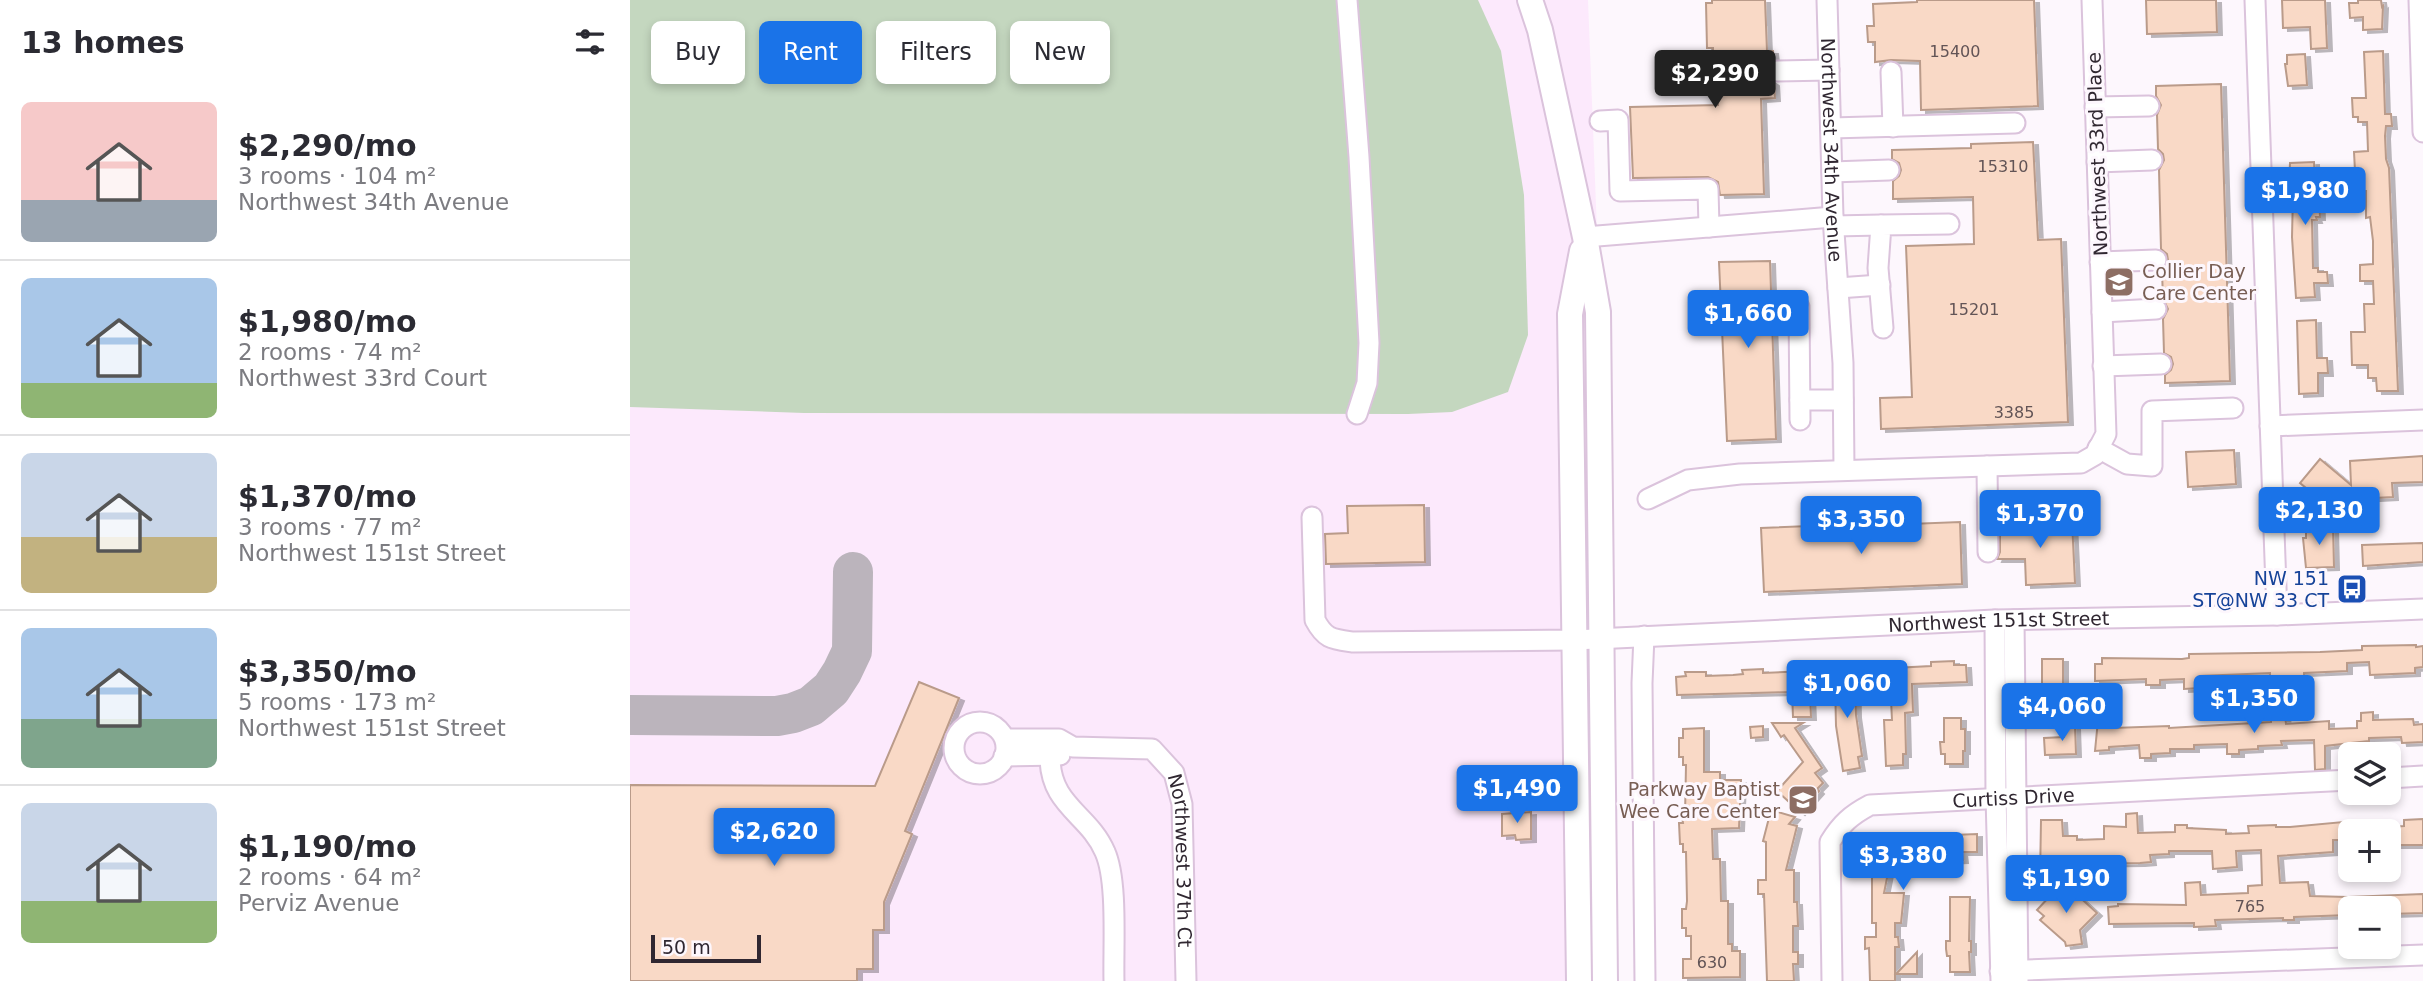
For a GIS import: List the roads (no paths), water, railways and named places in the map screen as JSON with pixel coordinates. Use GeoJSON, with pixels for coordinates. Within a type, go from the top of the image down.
{"type":"FeatureCollection","features":[{"type":"Feature","properties":{"kind":"main road"},"geometry":{"type":"LineString","coordinates":[[1530,0],[1540,30],[1585,237],[1598,312],[1605,981]]}},
{"type":"Feature","properties":{"kind":"main road"},"geometry":{"type":"LineString","coordinates":[[1579,981],[1570,314],[1585,237]]}},
{"type":"Feature","properties":{"kind":"street"},"geometry":{"type":"LineString","coordinates":[[1347,0],[1369,343],[1367,383],[1357,414]]}},
{"type":"Feature","properties":{"kind":"street","name":"Northwest 34th Avenue"},"geometry":{"type":"LineString","coordinates":[[1827,0],[1844,470]]}},
{"type":"Feature","properties":{"kind":"street","name":"Northwest 33rd Place"},"geometry":{"type":"LineString","coordinates":[[2092,0],[2102,312],[2102,441]]}},
{"type":"Feature","properties":{"kind":"street"},"geometry":{"type":"LineString","coordinates":[[2255,0],[2277,615]]}},
{"type":"Feature","properties":{"kind":"street"},"geometry":{"type":"LineString","coordinates":[[2418,0],[2423,132]]}},
{"type":"Feature","properties":{"kind":"street"},"geometry":{"type":"LineString","coordinates":[[1777,71],[1829,70]]}},
{"type":"Feature","properties":{"kind":"street"},"geometry":{"type":"LineString","coordinates":[[1891,72],[1893,127]]}},
{"type":"Feature","properties":{"kind":"street"},"geometry":{"type":"LineString","coordinates":[[2095,107],[2149,106]]}},
{"type":"Feature","properties":{"kind":"street"},"geometry":{"type":"LineString","coordinates":[[1600,121],[1618,120],[1620,191],[1707,190],[1709,227]]}},
{"type":"Feature","properties":{"kind":"street"},"geometry":{"type":"LineString","coordinates":[[1831,128],[2015,123]]}},
{"type":"Feature","properties":{"kind":"street"},"geometry":{"type":"LineString","coordinates":[[2097,162],[2151,160]]}},
{"type":"Feature","properties":{"kind":"street"},"geometry":{"type":"LineString","coordinates":[[1832,172],[1889,170]]}},
{"type":"Feature","properties":{"kind":"street"},"geometry":{"type":"LineString","coordinates":[[1585,237],[1709,227],[1834,222],[1881,225],[1949,224]]}},
{"type":"Feature","properties":{"kind":"street"},"geometry":{"type":"LineString","coordinates":[[1881,225],[1880,285],[1883,328]]}},
{"type":"Feature","properties":{"kind":"street"},"geometry":{"type":"LineString","coordinates":[[2100,262],[2156,260]]}},
{"type":"Feature","properties":{"kind":"street"},"geometry":{"type":"LineString","coordinates":[[1838,288],[1880,285]]}},
{"type":"Feature","properties":{"kind":"street"},"geometry":{"type":"LineString","coordinates":[[1798,420],[1800,307]]}},
{"type":"Feature","properties":{"kind":"street"},"geometry":{"type":"LineString","coordinates":[[2102,312],[2156,309]]}},
{"type":"Feature","properties":{"kind":"street"},"geometry":{"type":"LineString","coordinates":[[2103,366],[2161,364]]}},
{"type":"Feature","properties":{"kind":"street"},"geometry":{"type":"LineString","coordinates":[[1800,400],[1843,400]]}},
{"type":"Feature","properties":{"kind":"street"},"geometry":{"type":"LineString","coordinates":[[1647,499],[1688,480],[1740,474],[2081,463],[2095,455],[2102,441],[2127,464],[2152,466],[2152,411],[2233,408]]}},
{"type":"Feature","properties":{"kind":"street"},"geometry":{"type":"LineString","coordinates":[[2270,426],[2423,420]]}},
{"type":"Feature","properties":{"kind":"street"},"geometry":{"type":"LineString","coordinates":[[1987,466],[1988,552]]}},
{"type":"Feature","properties":{"kind":"street","name":"Northwest 151st Street"},"geometry":{"type":"LineString","coordinates":[[1312,516],[1313,611],[1322,633],[1332,639],[1353,642],[1574,640],[2004,620],[2277,615],[2423,609]]}},
{"type":"Feature","properties":{"kind":"street"},"geometry":{"type":"LineString","coordinates":[[2004,620],[2016,796],[2009,976]]}},
{"type":"Feature","properties":{"kind":"street"},"geometry":{"type":"LineString","coordinates":[[2004,620],[1996,797],[2009,976]]}},
{"type":"Feature","properties":{"kind":"street"},"geometry":{"type":"LineString","coordinates":[[1644,636],[1642,683],[1645,981]]}},
{"type":"Feature","properties":{"kind":"street"},"geometry":{"type":"LineString","coordinates":[[1059,740],[1073,747],[1059,756],[1050,757],[1004,748],[1059,740]]}},
{"type":"Feature","properties":{"kind":"street","name":"Northwest 37th Ct"},"geometry":{"type":"LineString","coordinates":[[1073,747],[1152,749],[1174,773],[1182,804],[1186,981]]}},
{"type":"Feature","properties":{"kind":"street"},"geometry":{"type":"LineString","coordinates":[[1050,757],[1051,772],[1058,793],[1099,841],[1108,861],[1112,882],[1114,981]]}},
{"type":"Feature","properties":{"kind":"street"},"geometry":{"type":"LineString","coordinates":[[2401,777],[2423,776]]}},
{"type":"Feature","properties":{"kind":"street","name":"Curtiss Drive"},"geometry":{"type":"LineString","coordinates":[[1832,981],[1830,842],[1850,816],[1870,805],[2338,781]]}},
{"type":"Feature","properties":{"kind":"street"},"geometry":{"type":"LineString","coordinates":[[2009,976],[2423,955]]}},
{"type":"Feature","properties":{"kind":"place","name":"Collier Day Care Center"},"geometry":{"type":"Point","coordinates":[2119,282]}},
{"type":"Feature","properties":{"kind":"place","name":"NW 151 ST@NW 33 CT"},"geometry":{"type":"Point","coordinates":[2352,589]}},
{"type":"Feature","properties":{"kind":"place","name":"Parkway Baptist Wee Care Center"},"geometry":{"type":"Point","coordinates":[1803,800]}}]}
